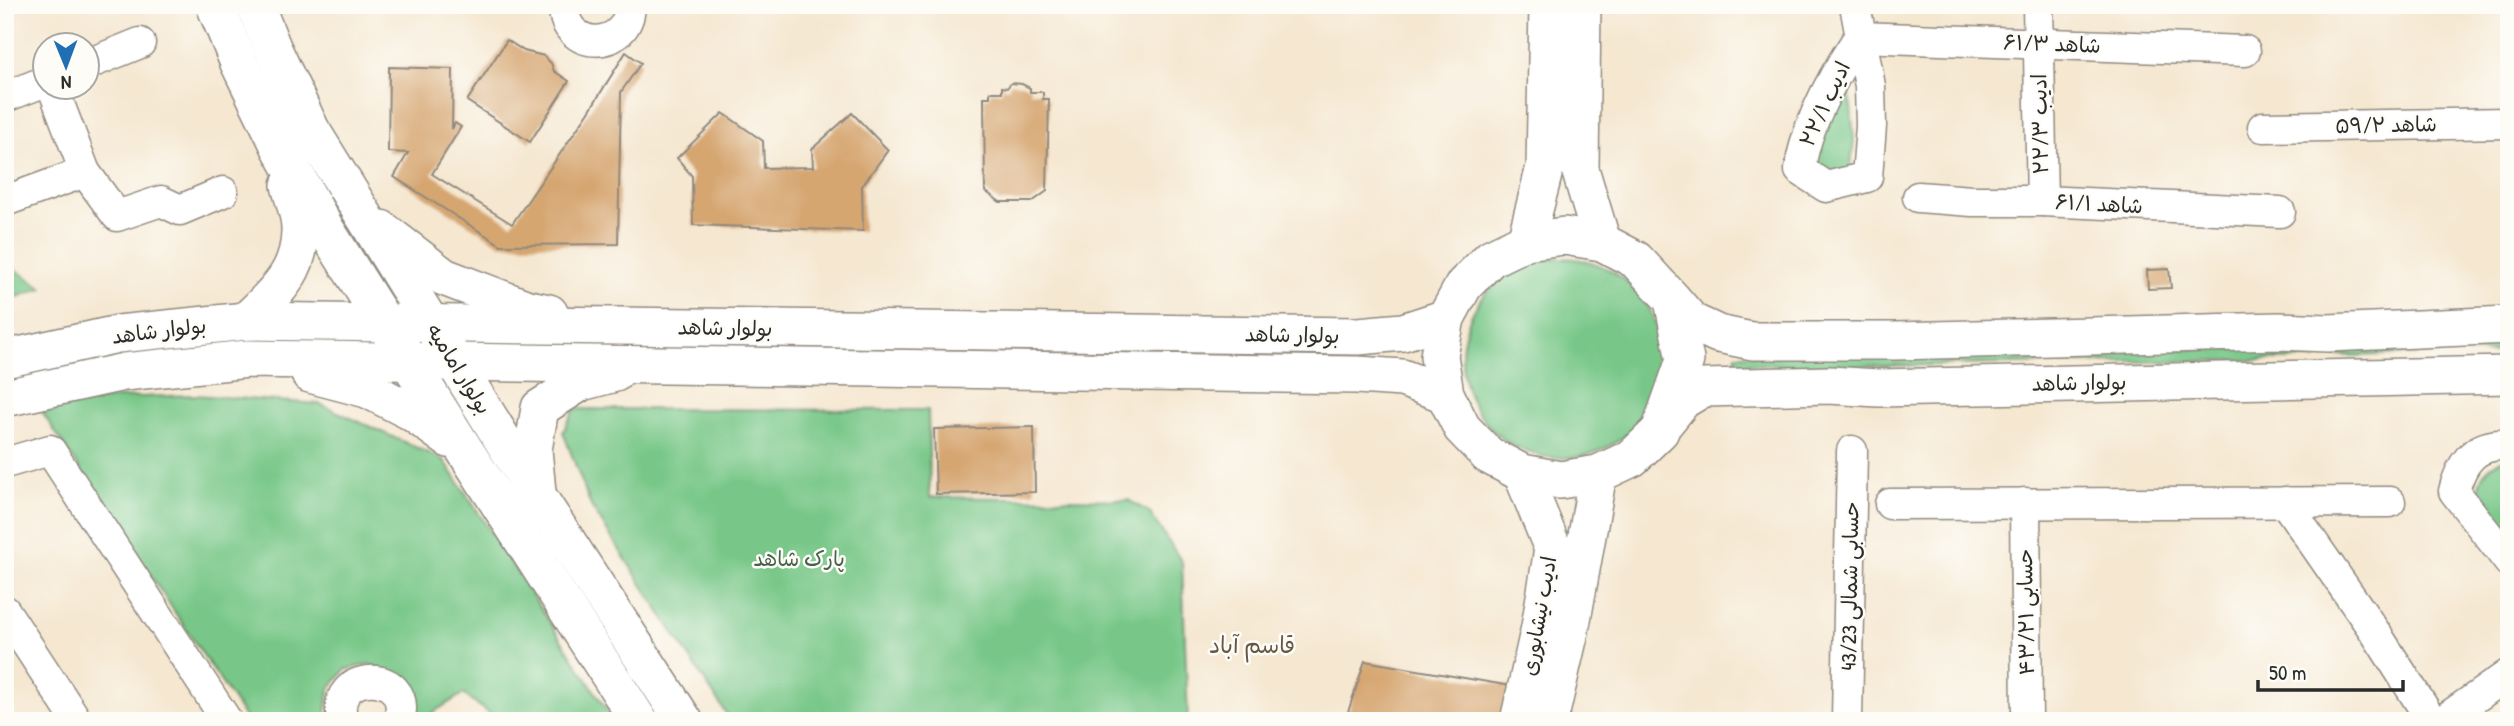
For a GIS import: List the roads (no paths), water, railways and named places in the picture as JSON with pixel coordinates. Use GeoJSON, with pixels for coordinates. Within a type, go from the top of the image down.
{"type":"FeatureCollection","features":[{"type":"Feature","properties":{"kind":"main road","name":"بولوار امامیه"},"geometry":{"type":"LineString","coordinates":[[215,5],[239,63],[326,230],[639,721]]}},
{"type":"Feature","properties":{"kind":"main road","name":"بولوار امامیه"},"geometry":{"type":"LineString","coordinates":[[256,5],[272,47],[311,130],[538,496],[684,721]]}},
{"type":"Feature","properties":{"kind":"main road"},"geometry":{"type":"LineString","coordinates":[[1526,241],[1545,167],[1548,5]]}},
{"type":"Feature","properties":{"kind":"main road"},"geometry":{"type":"LineString","coordinates":[[1582,5],[1580,169],[1602,242]]}},
{"type":"Feature","properties":{"kind":"main road"},"geometry":{"type":"LineString","coordinates":[[246,321],[281,288],[296,261],[300,227],[281,146]]}},
{"type":"Feature","properties":{"kind":"main road"},"geometry":{"type":"LineString","coordinates":[[362,214],[444,277],[525,308],[608,326]]}},
{"type":"Feature","properties":{"kind":"main road"},"geometry":{"type":"LineString","coordinates":[[1673,300],[1685,360],[1660,431],[1632,458],[1598,474],[1560,480],[1522,473],[1488,455],[1462,428],[1445,394],[1439,356],[1446,318],[1464,285],[1492,258],[1526,241],[1564,236],[1602,242],[1636,260],[1673,300],[1692,322],[1718,334],[1767,343],[2279,331],[2328,333],[2509,325]]}},
{"type":"Feature","properties":{"kind":"main road","name":"بولوار شاهد"},"geometry":{"type":"LineString","coordinates":[[5,359],[118,334],[246,321],[1357,336],[1403,332],[1446,318]]}},
{"type":"Feature","properties":{"kind":"main road"},"geometry":{"type":"LineString","coordinates":[[248,359],[367,389],[412,412],[464,449]]}},
{"type":"Feature","properties":{"kind":"main road","name":"بولوار شاهد"},"geometry":{"type":"LineString","coordinates":[[5,398],[124,372],[248,359],[1357,374],[1402,378],[1445,394]]}},
{"type":"Feature","properties":{"kind":"main road"},"geometry":{"type":"LineString","coordinates":[[538,496],[533,450],[540,408],[581,382],[645,365]]}},
{"type":"Feature","properties":{"kind":"main road","name":"بولوار شاهد"},"geometry":{"type":"LineString","coordinates":[[1664,423],[1683,400],[1703,388],[1829,385],[1878,388],[2509,375]]}},
{"type":"Feature","properties":{"kind":"main road","name":"ادیب نیشابوری"},"geometry":{"type":"LineString","coordinates":[[1519,721],[1541,627],[1553,549],[1522,473]]}},
{"type":"Feature","properties":{"kind":"main road","name":"ادیب نیشابوری"},"geometry":{"type":"LineString","coordinates":[[1549,721],[1570,631],[1598,474]]}},
{"type":"Feature","properties":{"kind":"street"},"geometry":{"type":"LineString","coordinates":[[564,5],[567,23],[573,32],[592,41],[612,38],[621,31],[629,16],[630,5]]}},
{"type":"Feature","properties":{"kind":"street","name":"ادیب ۲۲/۱"},"geometry":{"type":"LineString","coordinates":[[1854,5],[1859,37]]}},
{"type":"Feature","properties":{"kind":"street","name":"ادیب ۲۲/۳"},"geometry":{"type":"LineString","coordinates":[[2038,5],[2042,201]]}},
{"type":"Feature","properties":{"kind":"street","name":"شاهد ۶۱/۳"},"geometry":{"type":"LineString","coordinates":[[1859,37],[2245,51]]}},
{"type":"Feature","properties":{"kind":"street"},"geometry":{"type":"LineString","coordinates":[[102,58],[140,43]]}},
{"type":"Feature","properties":{"kind":"street"},"geometry":{"type":"LineString","coordinates":[[5,97],[32,86]]}},
{"type":"Feature","properties":{"kind":"street"},"geometry":{"type":"LineString","coordinates":[[58,102],[85,172],[117,216],[161,201],[180,210],[223,192]]}},
{"type":"Feature","properties":{"kind":"street","name":"شاهد ۵۹/۲"},"geometry":{"type":"LineString","coordinates":[[2263,127],[2509,123]]}},
{"type":"Feature","properties":{"kind":"street"},"geometry":{"type":"LineString","coordinates":[[5,201],[85,172]]}},
{"type":"Feature","properties":{"kind":"street","name":"شاهد ۶۱/۱"},"geometry":{"type":"LineString","coordinates":[[1918,197],[2280,212]]}},
{"type":"Feature","properties":{"kind":"street"},"geometry":{"type":"LineString","coordinates":[[2509,445],[2495,444],[2474,453],[2460,470],[2454,491],[2509,562]]}},
{"type":"Feature","properties":{"kind":"street"},"geometry":{"type":"LineString","coordinates":[[5,463],[50,450],[227,721]]}},
{"type":"Feature","properties":{"kind":"street","name":"حسابی شمالی 43/23"},"geometry":{"type":"LineString","coordinates":[[1847,721],[1852,451]]}},
{"type":"Feature","properties":{"kind":"street"},"geometry":{"type":"LineString","coordinates":[[2285,502],[2375,632],[2432,721]]}},
{"type":"Feature","properties":{"kind":"street"},"geometry":{"type":"LineString","coordinates":[[1890,504],[2390,502]]}},
{"type":"Feature","properties":{"kind":"street","name":"حسابی ۴۳/۲۱"},"geometry":{"type":"LineString","coordinates":[[2025,503],[2027,721]]}},
{"type":"Feature","properties":{"kind":"street"},"geometry":{"type":"LineString","coordinates":[[5,611],[77,721]]}},
{"type":"Feature","properties":{"kind":"street"},"geometry":{"type":"LineString","coordinates":[[2442,721],[2509,674]]}},
{"type":"Feature","properties":{"kind":"street"},"geometry":{"type":"LineString","coordinates":[[343,721],[340,713],[341,701],[347,691],[356,683],[379,680],[390,686],[398,695],[401,706],[399,721]]}},
{"type":"Feature","properties":{"kind":"district","name":"قاسم آباد"},"geometry":{"type":"Point","coordinates":[1252,645]}},
{"type":"Feature","properties":{"kind":"park label","name":"پارک شاهد"},"geometry":{"type":"Point","coordinates":[799,559]}}]}
